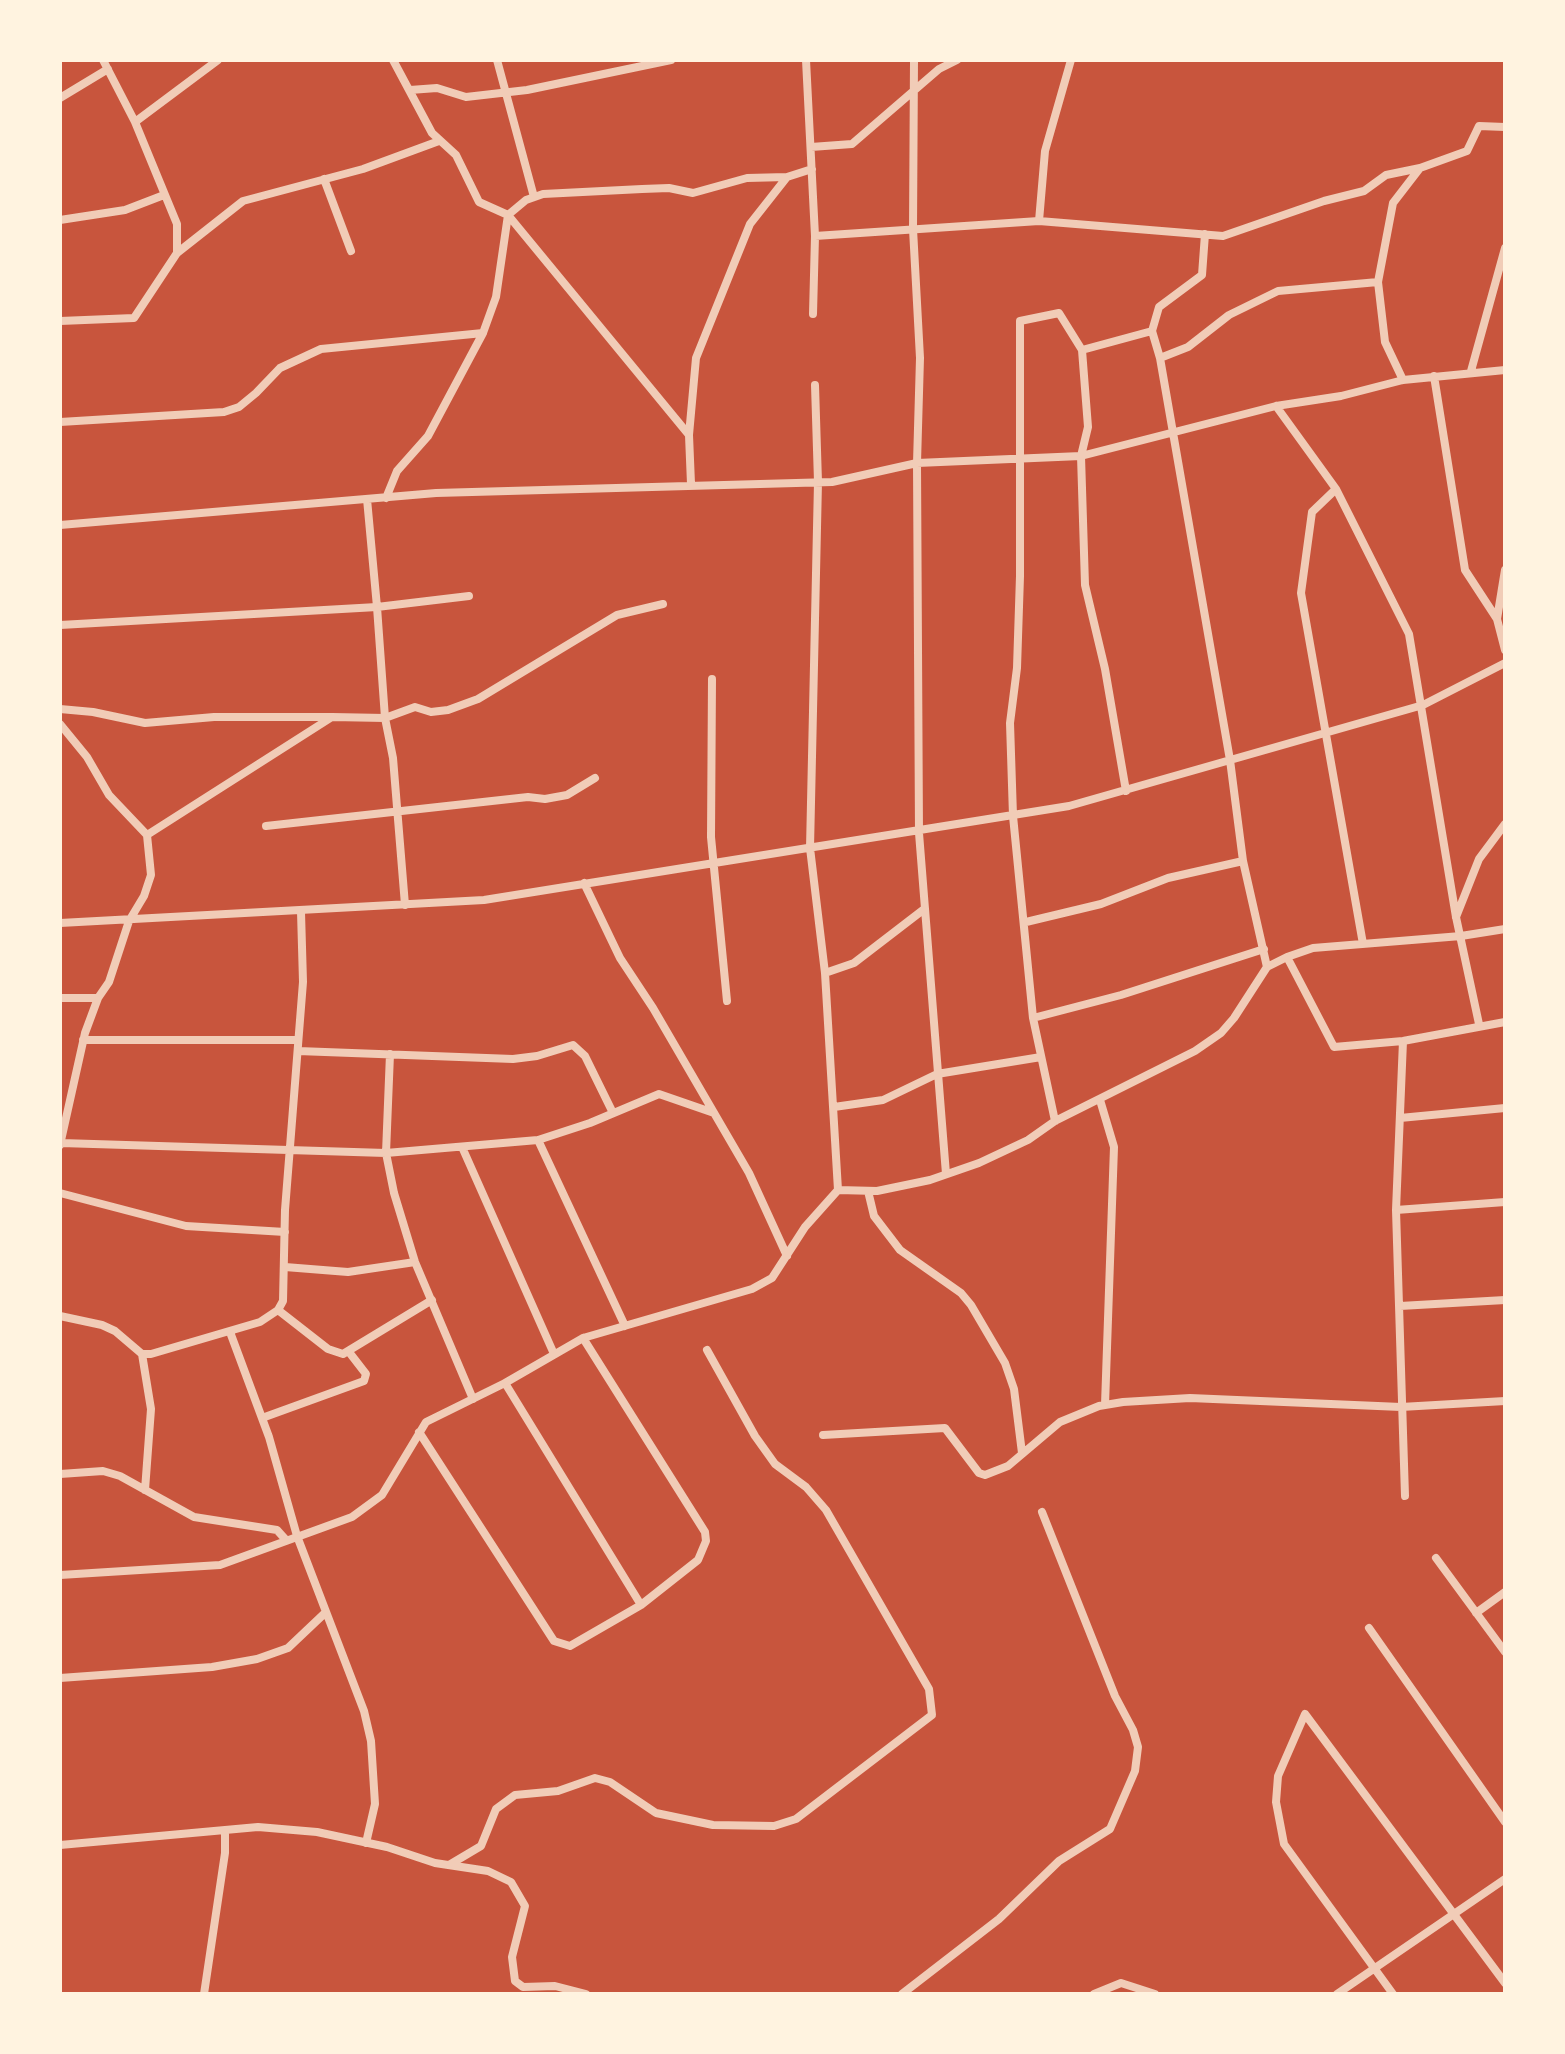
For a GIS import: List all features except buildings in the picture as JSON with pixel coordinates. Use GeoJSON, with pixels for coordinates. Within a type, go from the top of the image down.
{"type":"FeatureCollection","features":[{"type":"Feature","properties":{"kind":"street"},"geometry":{"type":"LineString","coordinates":[[135,122],[218,60]]}},
{"type":"Feature","properties":{"kind":"street"},"geometry":{"type":"LineString","coordinates":[[393,60],[432,132],[456,155],[479,202],[508,215],[689,435]]}},
{"type":"Feature","properties":{"kind":"street"},"geometry":{"type":"LineString","coordinates":[[496,60],[534,197]]}},
{"type":"Feature","properties":{"kind":"street"},"geometry":{"type":"LineString","coordinates":[[410,90],[437,88],[466,96],[506,92],[671,60]]}},
{"type":"Feature","properties":{"kind":"street"},"geometry":{"type":"LineString","coordinates":[[806,60],[815,236],[814,314]]}},
{"type":"Feature","properties":{"kind":"street"},"geometry":{"type":"LineString","coordinates":[[914,60],[913,229],[920,358],[920,832],[946,1174]]}},
{"type":"Feature","properties":{"kind":"street"},"geometry":{"type":"LineString","coordinates":[[810,147],[852,144],[939,69],[957,60]]}},
{"type":"Feature","properties":{"kind":"street"},"geometry":{"type":"LineString","coordinates":[[1039,221],[1045,150],[1071,60]]}},
{"type":"Feature","properties":{"kind":"street"},"geometry":{"type":"LineString","coordinates":[[60,98],[106,65],[135,122],[179,233],[177,253]]}},
{"type":"Feature","properties":{"kind":"street"},"geometry":{"type":"LineString","coordinates":[[815,236],[1039,221],[1224,236],[1364,191],[1386,176],[1467,151],[1479,126],[1505,127]]}},
{"type":"Feature","properties":{"kind":"street"},"geometry":{"type":"LineString","coordinates":[[60,321],[134,318],[177,253],[243,201],[324,180],[440,141]]}},
{"type":"Feature","properties":{"kind":"street"},"geometry":{"type":"LineString","coordinates":[[1403,380],[1385,342],[1378,282],[1392,203],[1420,168]]}},
{"type":"Feature","properties":{"kind":"street"},"geometry":{"type":"LineString","coordinates":[[386,498],[397,471],[428,436],[483,333],[496,297],[508,215],[526,200],[668,188],[693,194],[747,178],[787,177],[812,169]]}},
{"type":"Feature","properties":{"kind":"street"},"geometry":{"type":"LineString","coordinates":[[691,484],[689,435],[696,358],[750,224],[787,177]]}},
{"type":"Feature","properties":{"kind":"street"},"geometry":{"type":"LineString","coordinates":[[324,180],[352,251]]}},
{"type":"Feature","properties":{"kind":"street"},"geometry":{"type":"LineString","coordinates":[[60,220],[125,210],[164,195]]}},
{"type":"Feature","properties":{"kind":"street"},"geometry":{"type":"LineString","coordinates":[[1205,234],[1202,275],[1159,307],[1152,331],[1160,358],[1230,760],[1243,862],[1268,967]]}},
{"type":"Feature","properties":{"kind":"street"},"geometry":{"type":"LineString","coordinates":[[1472,371],[1492,284],[1505,248]]}},
{"type":"Feature","properties":{"kind":"street"},"geometry":{"type":"LineString","coordinates":[[1160,358],[1188,347],[1229,315],[1278,291],[1378,282]]}},
{"type":"Feature","properties":{"kind":"street"},"geometry":{"type":"LineString","coordinates":[[1492,284],[1505,283]]}},
{"type":"Feature","properties":{"kind":"street"},"geometry":{"type":"LineString","coordinates":[[1055,1121],[1033,1018],[1012,816],[1010,723],[1020,615],[1020,321],[1059,312],[1082,350],[1088,428],[1081,456],[1085,585],[1105,669],[1126,791]]}},
{"type":"Feature","properties":{"kind":"street"},"geometry":{"type":"LineString","coordinates":[[1082,350],[1152,331]]}},
{"type":"Feature","properties":{"kind":"street"},"geometry":{"type":"LineString","coordinates":[[60,422],[224,412],[256,394],[280,368],[321,349],[483,333]]}},
{"type":"Feature","properties":{"kind":"street"},"geometry":{"type":"LineString","coordinates":[[60,525],[386,498],[818,482],[917,463],[1081,456],[1276,406],[1341,396],[1403,380],[1505,370]]}},
{"type":"Feature","properties":{"kind":"street"},"geometry":{"type":"LineString","coordinates":[[1434,376],[1465,570],[1496,619],[1505,650]]}},
{"type":"Feature","properties":{"kind":"street"},"geometry":{"type":"LineString","coordinates":[[60,1575],[220,1565],[352,1517],[382,1495],[419,1431],[437,1415],[505,1383],[583,1338],[752,1289],[772,1278],[805,1227],[838,1190],[825,974],[810,848],[818,482],[815,386]]}},
{"type":"Feature","properties":{"kind":"street"},"geometry":{"type":"LineString","coordinates":[[1276,406],[1336,490],[1409,634],[1424,705],[1456,916],[1479,1024]]}},
{"type":"Feature","properties":{"kind":"street"},"geometry":{"type":"LineString","coordinates":[[1336,490],[1312,512],[1301,593],[1363,944]]}},
{"type":"Feature","properties":{"kind":"street"},"geometry":{"type":"LineString","coordinates":[[367,500],[405,906]]}},
{"type":"Feature","properties":{"kind":"street"},"geometry":{"type":"LineString","coordinates":[[1496,619],[1505,570]]}},
{"type":"Feature","properties":{"kind":"street"},"geometry":{"type":"LineString","coordinates":[[60,625],[377,607],[469,596]]}},
{"type":"Feature","properties":{"kind":"street"},"geometry":{"type":"LineString","coordinates":[[60,709],[145,723],[214,717],[385,718],[415,707],[431,712],[448,710],[478,699],[617,615],[663,604]]}},
{"type":"Feature","properties":{"kind":"street"},"geometry":{"type":"LineString","coordinates":[[60,923],[484,900],[1070,806],[1424,705],[1505,663]]}},
{"type":"Feature","properties":{"kind":"street"},"geometry":{"type":"LineString","coordinates":[[712,680],[710,837],[728,1001]]}},
{"type":"Feature","properties":{"kind":"street"},"geometry":{"type":"LineString","coordinates":[[146,835],[332,718]]}},
{"type":"Feature","properties":{"kind":"street"},"geometry":{"type":"LineString","coordinates":[[60,724],[87,757],[109,796],[146,835],[152,875],[129,921],[109,982],[98,998],[83,1040],[64,1102],[60,1144],[386,1153],[538,1140],[659,1094],[714,1113]]}},
{"type":"Feature","properties":{"kind":"street"},"geometry":{"type":"LineString","coordinates":[[266,826],[528,797],[545,799],[566,795],[595,778]]}},
{"type":"Feature","properties":{"kind":"street"},"geometry":{"type":"LineString","coordinates":[[1456,916],[1479,860],[1505,824]]}},
{"type":"Feature","properties":{"kind":"street"},"geometry":{"type":"LineString","coordinates":[[1026,922],[1101,904],[1168,878],[1243,862]]}},
{"type":"Feature","properties":{"kind":"street"},"geometry":{"type":"LineString","coordinates":[[584,883],[620,958],[749,1173],[787,1256]]}},
{"type":"Feature","properties":{"kind":"street"},"geometry":{"type":"LineString","coordinates":[[825,974],[854,963],[924,910]]}},
{"type":"Feature","properties":{"kind":"street"},"geometry":{"type":"LineString","coordinates":[[142,1354],[177,1348],[260,1322],[278,1310],[283,1300],[303,982],[301,912]]}},
{"type":"Feature","properties":{"kind":"street"},"geometry":{"type":"LineString","coordinates":[[838,1190],[868,1190],[946,1174],[1028,1140],[1055,1121],[1194,1052],[1220,1033],[1268,967],[1287,957],[1312,948],[1505,929]]}},
{"type":"Feature","properties":{"kind":"street"},"geometry":{"type":"LineString","coordinates":[[1033,1018],[1122,996],[1264,949]]}},
{"type":"Feature","properties":{"kind":"street"},"geometry":{"type":"LineString","coordinates":[[1287,957],[1334,1047],[1403,1041],[1505,1022]]}},
{"type":"Feature","properties":{"kind":"street"},"geometry":{"type":"LineString","coordinates":[[60,998],[98,998]]}},
{"type":"Feature","properties":{"kind":"street"},"geometry":{"type":"LineString","coordinates":[[83,1040],[298,1046],[514,1059],[574,1045],[584,1056],[613,1112]]}},
{"type":"Feature","properties":{"kind":"street"},"geometry":{"type":"LineString","coordinates":[[1403,1041],[1396,1210],[1405,1496]]}},
{"type":"Feature","properties":{"kind":"street"},"geometry":{"type":"LineString","coordinates":[[390,1054],[386,1153],[394,1193],[415,1262],[473,1399]]}},
{"type":"Feature","properties":{"kind":"street"},"geometry":{"type":"LineString","coordinates":[[834,1106],[883,1100],[937,1074],[1041,1057]]}},
{"type":"Feature","properties":{"kind":"street"},"geometry":{"type":"LineString","coordinates":[[1100,1100],[1114,1147],[1105,1405]]}},
{"type":"Feature","properties":{"kind":"street"},"geometry":{"type":"LineString","coordinates":[[1400,1118],[1505,1108]]}},
{"type":"Feature","properties":{"kind":"street"},"geometry":{"type":"LineString","coordinates":[[538,1140],[624,1326]]}},
{"type":"Feature","properties":{"kind":"street"},"geometry":{"type":"LineString","coordinates":[[462,1147],[554,1354]]}},
{"type":"Feature","properties":{"kind":"street"},"geometry":{"type":"LineString","coordinates":[[868,1190],[874,1216],[900,1250],[971,1304],[1005,1364],[1014,1389],[1022,1453]]}},
{"type":"Feature","properties":{"kind":"street"},"geometry":{"type":"LineString","coordinates":[[60,1193],[186,1226],[285,1232]]}},
{"type":"Feature","properties":{"kind":"street"},"geometry":{"type":"LineString","coordinates":[[1396,1210],[1505,1202]]}},
{"type":"Feature","properties":{"kind":"street"},"geometry":{"type":"LineString","coordinates":[[285,1267],[348,1272],[415,1262]]}},
{"type":"Feature","properties":{"kind":"street"},"geometry":{"type":"LineString","coordinates":[[278,1310],[328,1349],[343,1354],[432,1300]]}},
{"type":"Feature","properties":{"kind":"street"},"geometry":{"type":"LineString","coordinates":[[1400,1306],[1505,1300]]}},
{"type":"Feature","properties":{"kind":"street"},"geometry":{"type":"LineString","coordinates":[[60,1316],[115,1331],[142,1354],[151,1409],[144,1490]]}},
{"type":"Feature","properties":{"kind":"street"},"geometry":{"type":"LineString","coordinates":[[230,1332],[262,1418],[297,1536],[364,1711],[371,1742],[374,1816],[366,1843]]}},
{"type":"Feature","properties":{"kind":"street"},"geometry":{"type":"LineString","coordinates":[[419,1431],[554,1641],[570,1646],[641,1604],[698,1560],[704,1550],[705,1532],[583,1338]]}},
{"type":"Feature","properties":{"kind":"street"},"geometry":{"type":"LineString","coordinates":[[449,1865],[481,1846],[496,1809],[514,1795],[558,1791],[596,1778],[610,1782],[656,1813],[713,1824],[774,1826],[796,1820],[932,1715],[929,1689],[826,1510],[806,1487],[775,1464],[754,1436],[707,1350]]}},
{"type":"Feature","properties":{"kind":"street"},"geometry":{"type":"LineString","coordinates":[[262,1418],[364,1381],[366,1374],[348,1352]]}},
{"type":"Feature","properties":{"kind":"street"},"geometry":{"type":"LineString","coordinates":[[505,1383],[641,1604]]}},
{"type":"Feature","properties":{"kind":"street"},"geometry":{"type":"LineString","coordinates":[[823,1436],[945,1428],[979,1473],[985,1475],[1008,1466],[1060,1422],[1105,1405],[1190,1398],[1401,1407],[1505,1401]]}},
{"type":"Feature","properties":{"kind":"street"},"geometry":{"type":"LineString","coordinates":[[60,1474],[102,1471],[120,1476],[194,1518],[277,1530],[286,1540]]}},
{"type":"Feature","properties":{"kind":"street"},"geometry":{"type":"LineString","coordinates":[[902,1994],[999,1919],[1058,1861],[1110,1829],[1135,1770],[1138,1747],[1133,1730],[1114,1696],[1042,1512]]}},
{"type":"Feature","properties":{"kind":"street"},"geometry":{"type":"LineString","coordinates":[[1436,1558],[1505,1652]]}},
{"type":"Feature","properties":{"kind":"street"},"geometry":{"type":"LineString","coordinates":[[1476,1613],[1505,1592]]}},
{"type":"Feature","properties":{"kind":"street"},"geometry":{"type":"LineString","coordinates":[[60,1678],[212,1668],[257,1659],[288,1648],[326,1612]]}},
{"type":"Feature","properties":{"kind":"street"},"geometry":{"type":"LineString","coordinates":[[1369,1628],[1505,1822]]}},
{"type":"Feature","properties":{"kind":"street"},"geometry":{"type":"LineString","coordinates":[[1393,1994],[1284,1844],[1276,1802],[1278,1776],[1304,1714],[1505,1982]]}},
{"type":"Feature","properties":{"kind":"street"},"geometry":{"type":"LineString","coordinates":[[60,1845],[258,1827],[366,1843],[500,1875],[519,1892],[524,1906],[512,1957],[515,1982],[524,1987],[555,1986],[586,1994]]}},
{"type":"Feature","properties":{"kind":"street"},"geometry":{"type":"LineString","coordinates":[[204,1994],[225,1830]]}},
{"type":"Feature","properties":{"kind":"street"},"geometry":{"type":"LineString","coordinates":[[1337,1994],[1505,1880]]}},
{"type":"Feature","properties":{"kind":"street"},"geometry":{"type":"LineString","coordinates":[[1094,1994],[1109,1986],[1155,1994]]}}]}
